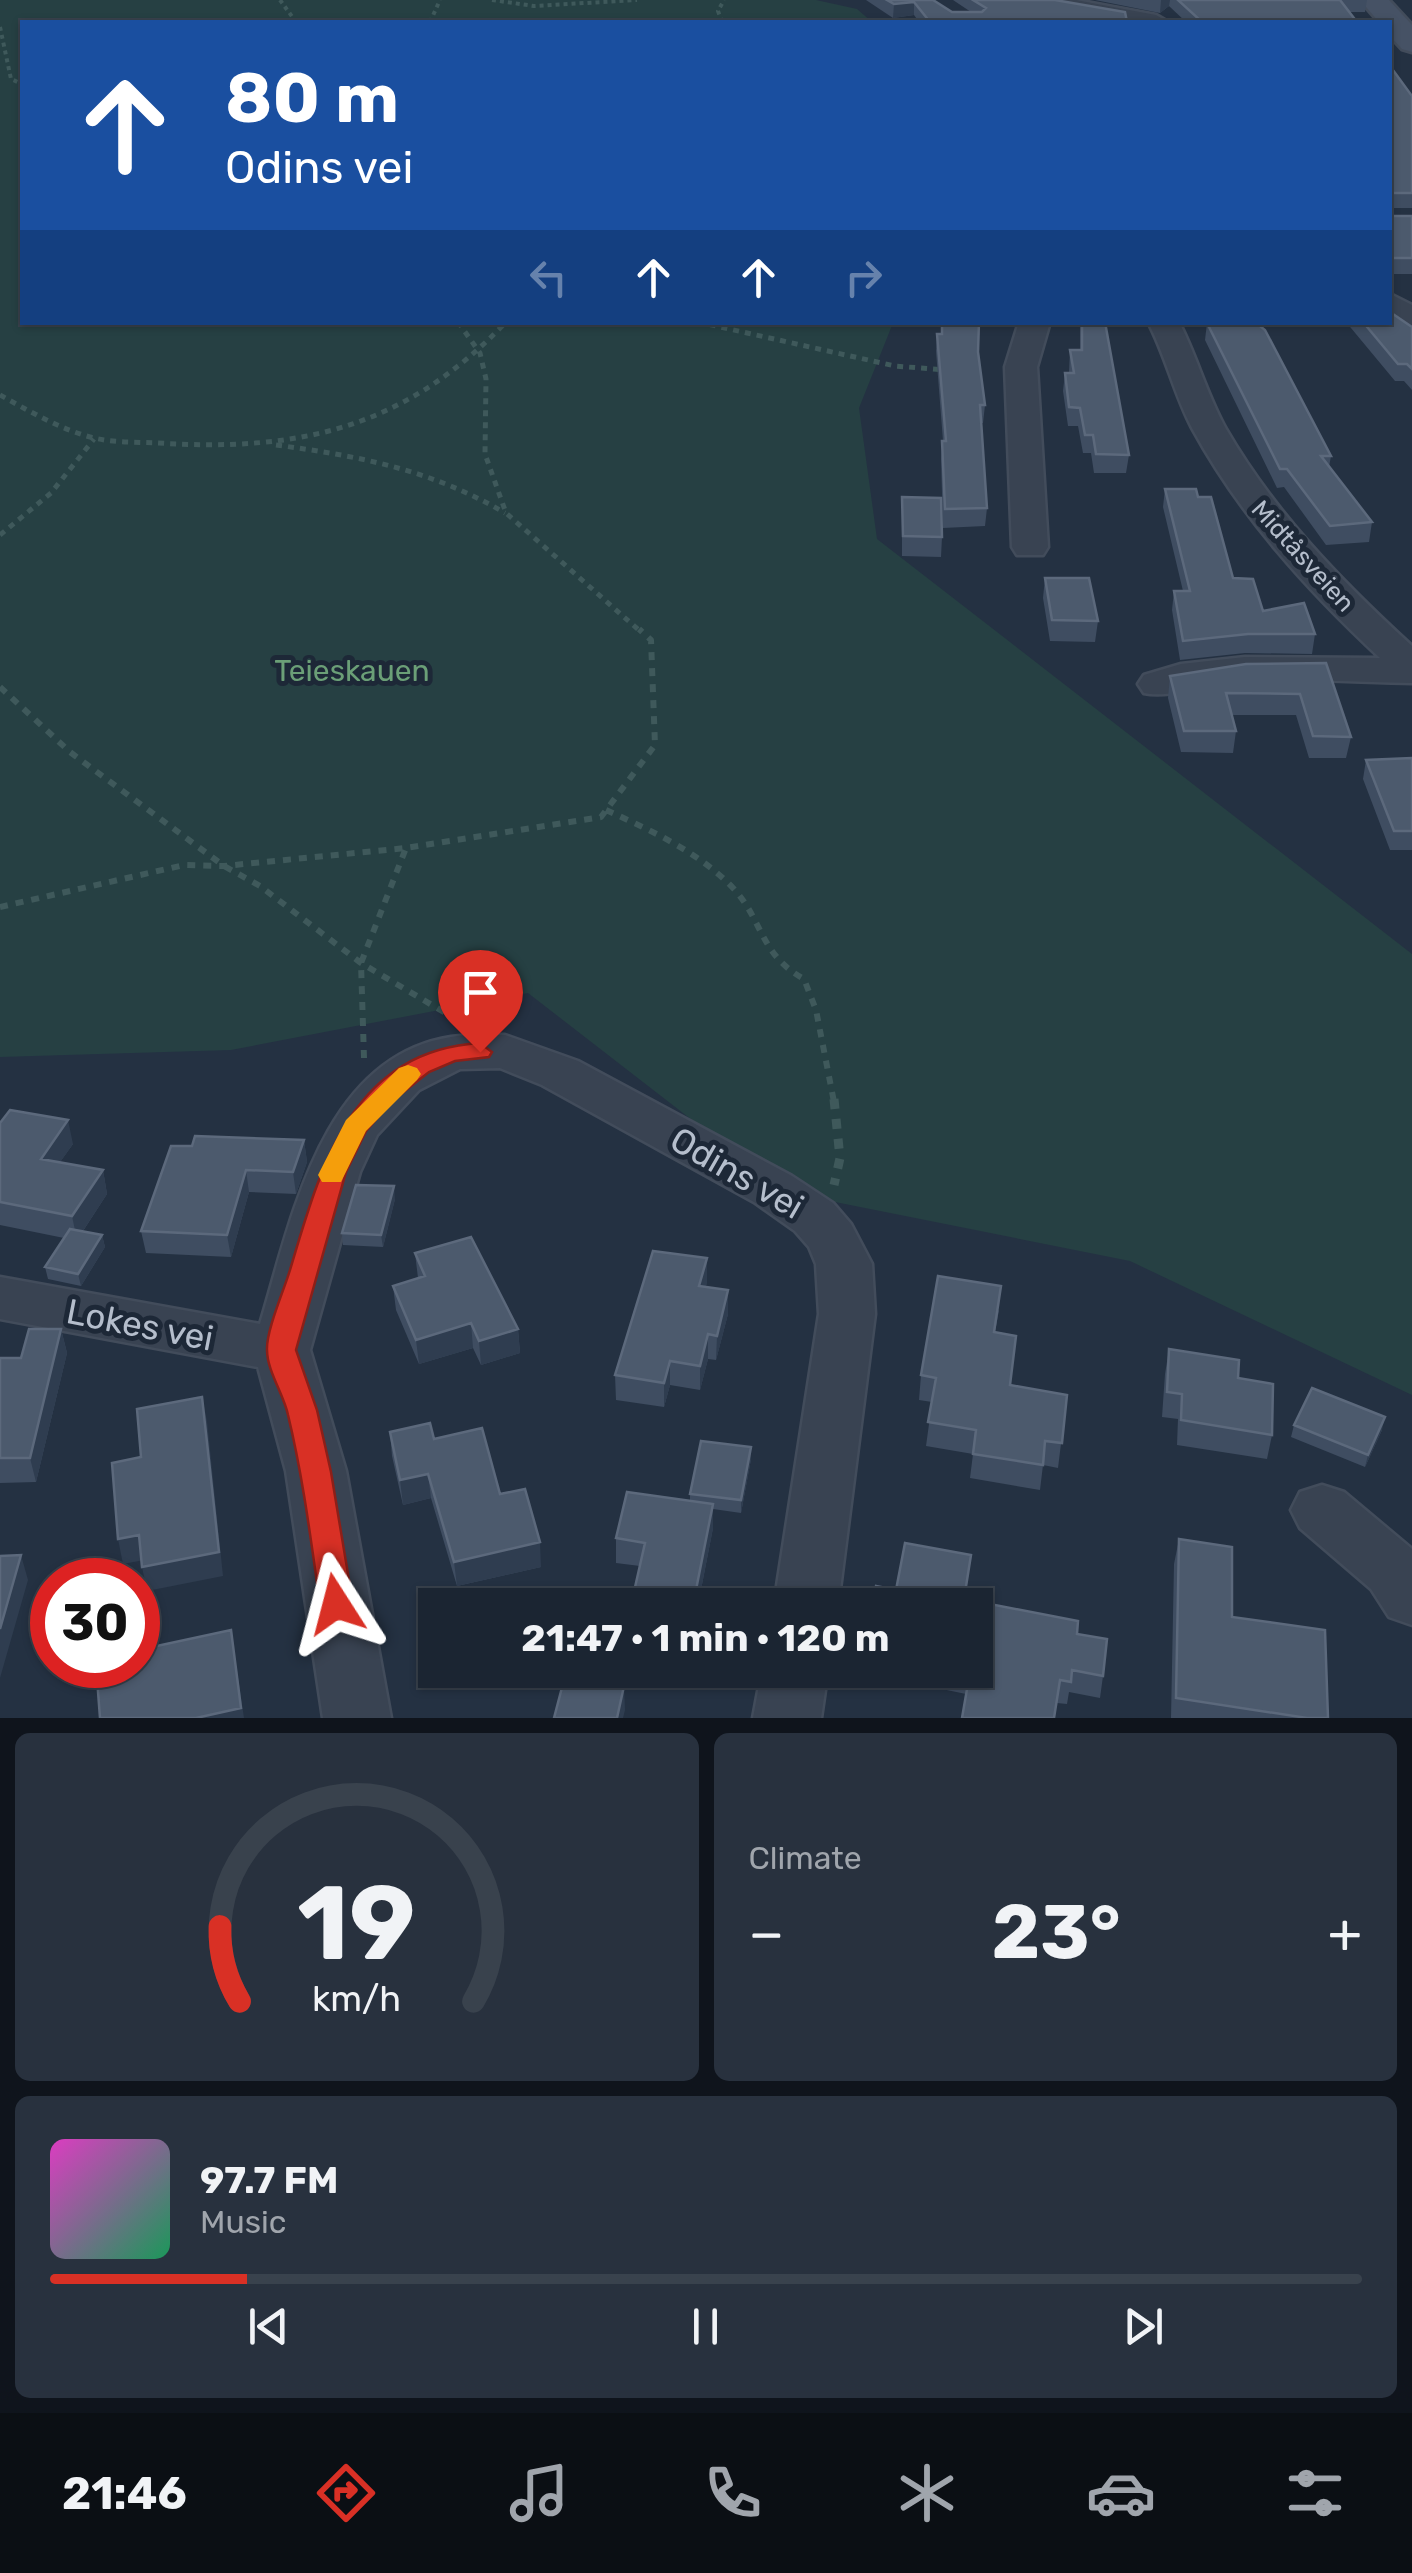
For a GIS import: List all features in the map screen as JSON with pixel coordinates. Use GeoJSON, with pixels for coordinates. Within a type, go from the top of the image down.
{"type":"FeatureCollection","features":[{"type":"Feature","properties":{"kind":"main road"},"geometry":{"type":"LineString","coordinates":[[1374,0],[1409,35]]}},
{"type":"Feature","properties":{"kind":"street"},"geometry":{"type":"LineString","coordinates":[[1040,0],[1145,20]]}},
{"type":"Feature","properties":{"kind":"street"},"geometry":{"type":"LineString","coordinates":[[1030,547],[1022,372],[1035,325]]}},
{"type":"Feature","properties":{"kind":"street","name":"Midtåsveien"},"geometry":{"type":"LineString","coordinates":[[1165,325],[1206,422],[1252,501],[1306,567],[1412,669]]}},
{"type":"Feature","properties":{"kind":"street","name":"Midtåsveien"},"geometry":{"type":"LineString","coordinates":[[1158,684],[1186,674],[1220,671],[1412,669]]}},
{"type":"Feature","properties":{"kind":"street","name":"Odins vei"},"geometry":{"type":"LineString","coordinates":[[281,1350],[332,1172],[366,1114],[401,1078],[451,1053],[480,1052],[505,1052],[560,1073],[773,1189],[832,1238],[849,1288],[808,1588]]}},
{"type":"Feature","properties":{"kind":"street","name":"Lokes vei"},"geometry":{"type":"LineString","coordinates":[[0,1298],[281,1350]]}},
{"type":"Feature","properties":{"kind":"street"},"geometry":{"type":"LineString","coordinates":[[281,1350],[302,1410],[316,1472],[357,1718]]}},
{"type":"Feature","properties":{"kind":"street"},"geometry":{"type":"LineString","coordinates":[[1322,1510],[1393,1570],[1412,1598]]}},
{"type":"Feature","properties":{"kind":"street"},"geometry":{"type":"LineString","coordinates":[[787,1718],[792,1688]]}},
{"type":"Feature","properties":{"kind":"path"},"geometry":{"type":"LineString","coordinates":[[492,0],[534,6],[637,0]]}},
{"type":"Feature","properties":{"kind":"path"},"geometry":{"type":"LineString","coordinates":[[0,28],[11,79]]}},
{"type":"Feature","properties":{"kind":"path"},"geometry":{"type":"LineString","coordinates":[[11,79],[20,83]]}},
{"type":"Feature","properties":{"kind":"path"},"geometry":{"type":"LineString","coordinates":[[0,86],[11,79]]}},
{"type":"Feature","properties":{"kind":"path"},"geometry":{"type":"LineString","coordinates":[[460,325],[480,353],[486,378],[485,454],[506,514]]}},
{"type":"Feature","properties":{"kind":"path"},"geometry":{"type":"LineString","coordinates":[[272,444],[335,430],[411,396],[480,353],[503,325]]}},
{"type":"Feature","properties":{"kind":"path"},"geometry":{"type":"LineString","coordinates":[[711,325],[895,366],[1022,372]]}},
{"type":"Feature","properties":{"kind":"path"},"geometry":{"type":"LineString","coordinates":[[0,395],[45,421],[94,439],[201,446],[272,444],[396,461],[456,482],[506,514],[651,640],[655,744],[601,816],[406,848],[224,866],[184,865],[0,908]]}},
{"type":"Feature","properties":{"kind":"path"},"geometry":{"type":"LineString","coordinates":[[0,535],[51,493],[94,439]]}},
{"type":"Feature","properties":{"kind":"path"},"geometry":{"type":"LineString","coordinates":[[0,687],[70,752],[224,866],[260,886],[362,963],[442,1008],[480,1052]]}},
{"type":"Feature","properties":{"kind":"path"},"geometry":{"type":"LineString","coordinates":[[606,810],[666,838],[734,889],[769,951],[784,968],[804,979],[816,1010],[840,1158],[834,1184],[804,1211]]}},
{"type":"Feature","properties":{"kind":"path"},"geometry":{"type":"LineString","coordinates":[[366,1114],[362,963],[406,848]]}},
{"type":"Feature","properties":{"kind":"green space","name":"Teieskauen"},"geometry":{"type":"Polygon","coordinates":[[[0,0],[816,0],[857,9],[870,20],[20,20],[20,325],[892,325],[859,408],[877,539],[1412,954],[1412,1395],[1130,1261],[785,1192],[528,993],[231,1050],[0,1057],[0,0]]]}},
{"type":"Feature","properties":{"kind":"building"},"geometry":{"type":"Polygon","coordinates":[[[887,0],[933,0],[952,12],[982,12],[986,8],[973,0],[1055,0],[1125,12],[1127,20],[928,20],[914,2],[894,4],[887,0]]]}},
{"type":"Feature","properties":{"kind":"building"},"geometry":{"type":"Polygon","coordinates":[[[1178,0],[1340,0],[1355,20],[1200,20],[1178,0]]]}},
{"type":"Feature","properties":{"kind":"building"},"geometry":{"type":"Polygon","coordinates":[[[1392,69],[1412,96],[1412,193],[1392,193],[1392,69]]]}},
{"type":"Feature","properties":{"kind":"building"},"geometry":{"type":"Polygon","coordinates":[[[1392,216],[1412,216],[1412,258],[1392,258],[1392,216]]]}},
{"type":"Feature","properties":{"kind":"building"},"geometry":{"type":"Polygon","coordinates":[[[1392,313],[1412,327],[1412,369],[1407,364],[1398,364],[1366,325],[1392,325],[1392,313]]]}},
{"type":"Feature","properties":{"kind":"building"},"geometry":{"type":"Polygon","coordinates":[[[942,325],[979,325],[987,508],[945,509],[942,441],[946,441],[937,334],[942,334],[942,325]]]}},
{"type":"Feature","properties":{"kind":"building"},"geometry":{"type":"Polygon","coordinates":[[[1082,325],[1106,325],[1129,455],[1096,454],[1093,435],[1085,435],[1080,408],[1069,407],[1065,373],[1074,373],[1070,350],[1082,350],[1082,325]]]}},
{"type":"Feature","properties":{"kind":"building"},"geometry":{"type":"Polygon","coordinates":[[[1208,325],[1259,325],[1265,330],[1331,456],[1321,456],[1372,522],[1330,526],[1287,469],[1280,469],[1208,325]]]}},
{"type":"Feature","properties":{"kind":"building"},"geometry":{"type":"Polygon","coordinates":[[[1165,489],[1196,489],[1198,497],[1211,497],[1233,578],[1253,579],[1263,611],[1304,603],[1315,634],[1248,634],[1183,641],[1174,591],[1190,591],[1165,489]]]}},
{"type":"Feature","properties":{"kind":"building"},"geometry":{"type":"Polygon","coordinates":[[[902,497],[941,498],[942,537],[903,536],[902,497]]]}},
{"type":"Feature","properties":{"kind":"building"},"geometry":{"type":"Polygon","coordinates":[[[1045,578],[1089,578],[1098,621],[1052,620],[1045,578]]]}},
{"type":"Feature","properties":{"kind":"building"},"geometry":{"type":"Polygon","coordinates":[[[1326,663],[1351,737],[1313,736],[1300,694],[1226,693],[1236,731],[1184,731],[1170,676],[1246,664],[1326,663]]]}},
{"type":"Feature","properties":{"kind":"building"},"geometry":{"type":"Polygon","coordinates":[[[1412,758],[1412,831],[1394,831],[1366,760],[1412,758]]]}},
{"type":"Feature","properties":{"kind":"building"},"geometry":{"type":"Polygon","coordinates":[[[10,1110],[68,1120],[41,1159],[103,1170],[72,1216],[0,1202],[0,1123],[10,1110]]]}},
{"type":"Feature","properties":{"kind":"building"},"geometry":{"type":"Polygon","coordinates":[[[195,1136],[304,1140],[293,1172],[246,1170],[227,1235],[141,1231],[171,1146],[192,1146],[195,1136]]]}},
{"type":"Feature","properties":{"kind":"building"},"geometry":{"type":"Polygon","coordinates":[[[356,1185],[394,1186],[381,1235],[342,1233],[356,1185]]]}},
{"type":"Feature","properties":{"kind":"building"},"geometry":{"type":"Polygon","coordinates":[[[70,1229],[102,1235],[78,1274],[45,1267],[70,1229]]]}},
{"type":"Feature","properties":{"kind":"building"},"geometry":{"type":"Polygon","coordinates":[[[471,1237],[518,1329],[479,1341],[471,1323],[416,1340],[393,1286],[425,1276],[415,1253],[471,1237]]]}},
{"type":"Feature","properties":{"kind":"building"},"geometry":{"type":"Polygon","coordinates":[[[653,1251],[707,1258],[699,1286],[728,1290],[717,1336],[708,1334],[700,1366],[670,1361],[664,1383],[615,1375],[653,1251]]]}},
{"type":"Feature","properties":{"kind":"building"},"geometry":{"type":"Polygon","coordinates":[[[938,1276],[1001,1286],[994,1332],[1016,1336],[1010,1385],[1067,1395],[1062,1443],[1045,1441],[1043,1465],[973,1454],[976,1430],[928,1422],[936,1378],[921,1375],[938,1276]]]}},
{"type":"Feature","properties":{"kind":"building"},"geometry":{"type":"Polygon","coordinates":[[[29,1329],[61,1329],[30,1458],[0,1458],[0,1358],[21,1358],[29,1329]]]}},
{"type":"Feature","properties":{"kind":"building"},"geometry":{"type":"Polygon","coordinates":[[[1169,1349],[1239,1360],[1238,1378],[1273,1384],[1272,1435],[1181,1420],[1182,1394],[1167,1392],[1169,1349]]]}},
{"type":"Feature","properties":{"kind":"building"},"geometry":{"type":"Polygon","coordinates":[[[1312,1388],[1385,1417],[1368,1455],[1294,1425],[1312,1388]]]}},
{"type":"Feature","properties":{"kind":"building"},"geometry":{"type":"Polygon","coordinates":[[[202,1397],[219,1552],[160,1563],[160,1558],[141,1558],[139,1535],[118,1539],[112,1463],[141,1457],[137,1409],[202,1397]]]}},
{"type":"Feature","properties":{"kind":"building"},"geometry":{"type":"Polygon","coordinates":[[[430,1423],[434,1439],[482,1428],[500,1494],[525,1489],[540,1542],[454,1562],[428,1474],[400,1480],[390,1432],[430,1423]]]}},
{"type":"Feature","properties":{"kind":"building"},"geometry":{"type":"Polygon","coordinates":[[[701,1441],[751,1447],[741,1500],[690,1494],[701,1441]]]}},
{"type":"Feature","properties":{"kind":"building"},"geometry":{"type":"Polygon","coordinates":[[[627,1492],[713,1504],[696,1588],[635,1588],[645,1543],[616,1538],[627,1492]]]}},
{"type":"Feature","properties":{"kind":"building"},"geometry":{"type":"Polygon","coordinates":[[[1179,1539],[1232,1547],[1232,1617],[1325,1630],[1328,1718],[1176,1698],[1179,1539]]]}},
{"type":"Feature","properties":{"kind":"building"},"geometry":{"type":"Polygon","coordinates":[[[905,1543],[971,1555],[966,1588],[896,1588],[905,1543]]]}},
{"type":"Feature","properties":{"kind":"building"},"geometry":{"type":"Polygon","coordinates":[[[21,1555],[0,1629],[0,1556],[21,1555]]]}},
{"type":"Feature","properties":{"kind":"building"},"geometry":{"type":"Polygon","coordinates":[[[993,1605],[1078,1621],[1077,1634],[1107,1639],[1103,1676],[1072,1670],[1071,1682],[1060,1680],[1054,1718],[962,1718],[967,1688],[993,1688],[993,1605]]]}},
{"type":"Feature","properties":{"kind":"building"},"geometry":{"type":"Polygon","coordinates":[[[231,1630],[241,1708],[196,1718],[100,1718],[98,1688],[160,1688],[160,1645],[231,1630]]]}},
{"type":"Feature","properties":{"kind":"building"},"geometry":{"type":"Polygon","coordinates":[[[562,1688],[624,1688],[617,1718],[554,1718],[562,1688]]]}},
{"type":"Feature","properties":{"kind":"slow traffic"},"geometry":{"type":"LineString","coordinates":[[332,1175],[356,1126],[383,1094],[408,1074]]}},
{"type":"Feature","properties":{"kind":"route"},"geometry":{"type":"LineString","coordinates":[[336,1604],[316,1472],[302,1410],[281,1350],[332,1172],[356,1126],[383,1094],[420,1066],[451,1053],[480,1052]]}}]}
